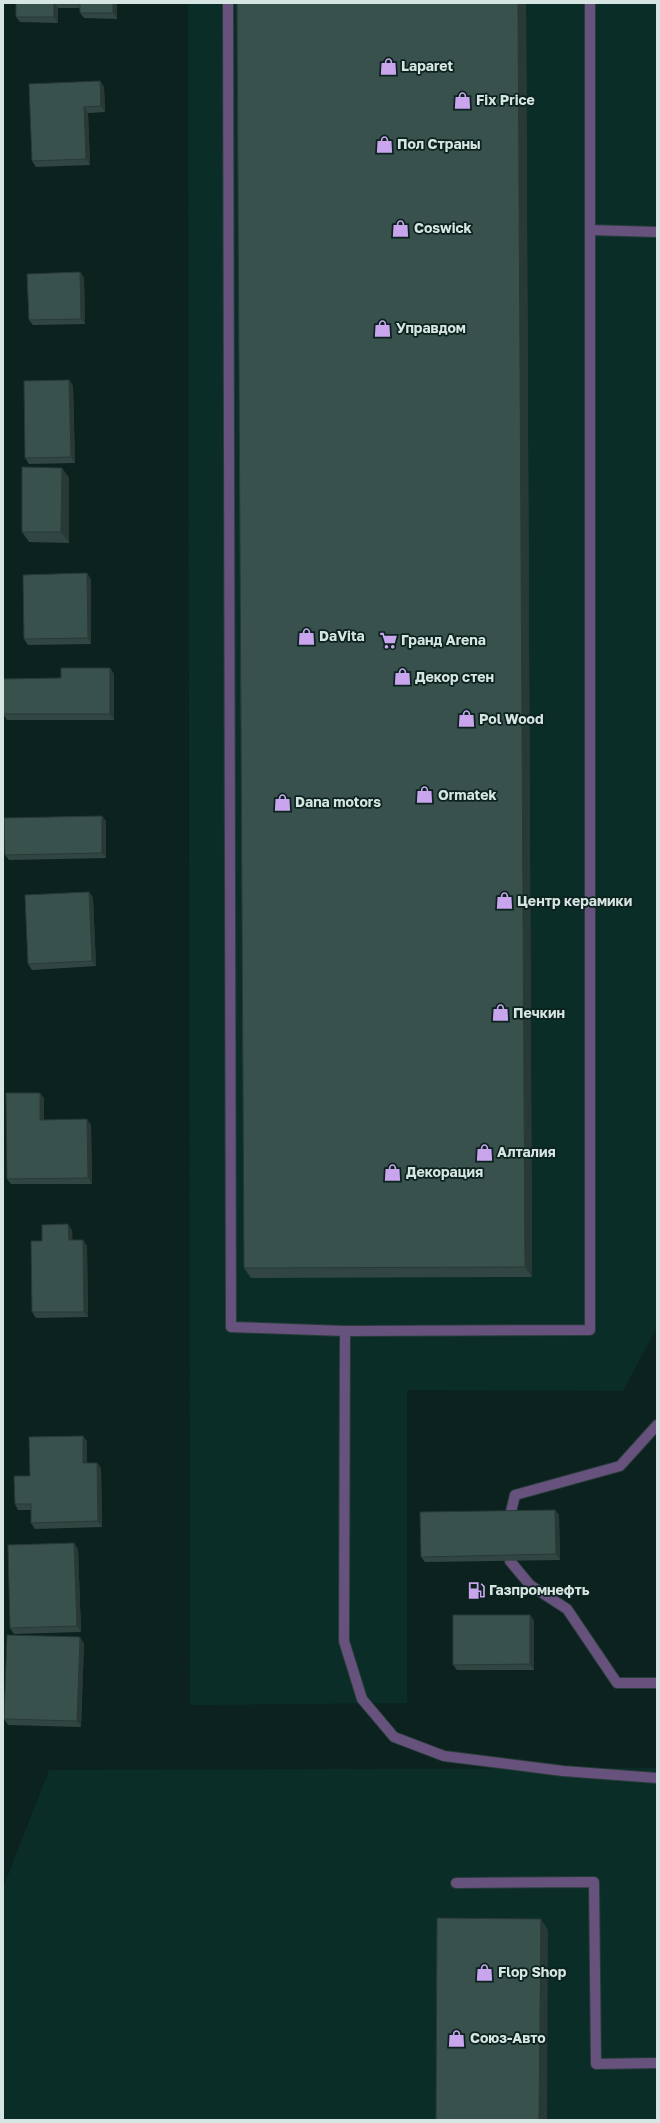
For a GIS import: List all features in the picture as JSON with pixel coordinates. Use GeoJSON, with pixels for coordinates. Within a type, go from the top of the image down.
{"type":"FeatureCollection","features":[{"type":"Feature","properties":{"kind":"lane"},"geometry":{"type":"LineString","coordinates":[[228,3],[231,1327],[345,1330],[590,1330],[590,3]]}},
{"type":"Feature","properties":{"kind":"lane"},"geometry":{"type":"LineString","coordinates":[[590,230],[657,232]]}},
{"type":"Feature","properties":{"kind":"lane"},"geometry":{"type":"LineString","coordinates":[[345,1330],[344,1641],[362,1699],[394,1736],[444,1756],[563,1770],[657,1778]]}},
{"type":"Feature","properties":{"kind":"lane"},"geometry":{"type":"LineString","coordinates":[[510,1516],[516,1495],[620,1466],[657,1425]]}},
{"type":"Feature","properties":{"kind":"lane"},"geometry":{"type":"LineString","coordinates":[[510,1561],[530,1585],[567,1610],[617,1683],[657,1683]]}},
{"type":"Feature","properties":{"kind":"lane"},"geometry":{"type":"LineString","coordinates":[[456,1883],[594,1882],[596,2064],[657,2063]]}},
{"type":"Feature","properties":{"kind":"shaded area"},"geometry":{"type":"Polygon","coordinates":[[[188,3],[657,3],[657,1327],[623,1391],[407,1390],[407,1703],[190,1705],[188,3]]]}},
{"type":"Feature","properties":{"kind":"shaded area"},"geometry":{"type":"Polygon","coordinates":[[[657,1768],[657,2120],[3,2120],[3,1888],[49,1770],[657,1768]]]}},
{"type":"Feature","properties":{"kind":"building"},"geometry":{"type":"Polygon","coordinates":[[[16,3],[54,3],[54,17],[16,17],[16,3]]]}},
{"type":"Feature","properties":{"kind":"building"},"geometry":{"type":"Polygon","coordinates":[[[80,3],[113,3],[113,13],[80,13],[80,3]]]}},
{"type":"Feature","properties":{"kind":"building","name":"Гранд Arena"},"geometry":{"type":"Polygon","coordinates":[[[237,3],[518,3],[525,1267],[244,1268],[237,3]]]}},
{"type":"Feature","properties":{"kind":"building"},"geometry":{"type":"Polygon","coordinates":[[[100,81],[101,106],[84,107],[86,159],[32,161],[29,84],[100,81]]]}},
{"type":"Feature","properties":{"kind":"building"},"geometry":{"type":"Polygon","coordinates":[[[80,272],[81,319],[29,320],[27,274],[80,272]]]}},
{"type":"Feature","properties":{"kind":"building"},"geometry":{"type":"Polygon","coordinates":[[[69,380],[71,457],[25,458],[24,381],[69,380]]]}},
{"type":"Feature","properties":{"kind":"building"},"geometry":{"type":"Polygon","coordinates":[[[22,467],[62,468],[61,532],[22,532],[22,467]]]}},
{"type":"Feature","properties":{"kind":"building"},"geometry":{"type":"Polygon","coordinates":[[[87,573],[88,638],[24,639],[23,575],[87,573]]]}},
{"type":"Feature","properties":{"kind":"building"},"geometry":{"type":"Polygon","coordinates":[[[61,668],[110,668],[110,714],[3,714],[3,679],[61,678],[61,668]]]}},
{"type":"Feature","properties":{"kind":"building"},"geometry":{"type":"Polygon","coordinates":[[[102,816],[102,853],[5,855],[4,818],[102,816]]]}},
{"type":"Feature","properties":{"kind":"building"},"geometry":{"type":"Polygon","coordinates":[[[89,892],[92,961],[28,964],[25,895],[89,892]]]}},
{"type":"Feature","properties":{"kind":"building"},"geometry":{"type":"Polygon","coordinates":[[[6,1093],[40,1093],[40,1120],[87,1119],[88,1178],[7,1179],[6,1093]]]}},
{"type":"Feature","properties":{"kind":"building"},"geometry":{"type":"Polygon","coordinates":[[[68,1224],[69,1240],[83,1240],[84,1312],[32,1312],[31,1241],[42,1241],[42,1225],[68,1224]]]}},
{"type":"Feature","properties":{"kind":"building"},"geometry":{"type":"Polygon","coordinates":[[[83,1436],[83,1463],[97,1463],[98,1521],[31,1523],[31,1504],[15,1504],[14,1476],[30,1476],[29,1437],[83,1436]]]}},
{"type":"Feature","properties":{"kind":"building"},"geometry":{"type":"Polygon","coordinates":[[[555,1510],[556,1554],[421,1557],[420,1512],[555,1510]]]}},
{"type":"Feature","properties":{"kind":"building"},"geometry":{"type":"Polygon","coordinates":[[[74,1543],[77,1626],[10,1628],[8,1545],[74,1543]]]}},
{"type":"Feature","properties":{"kind":"building"},"geometry":{"type":"Polygon","coordinates":[[[453,1615],[530,1615],[530,1664],[453,1665],[453,1615]]]}},
{"type":"Feature","properties":{"kind":"building"},"geometry":{"type":"Polygon","coordinates":[[[7,1635],[80,1637],[77,1721],[4,1719],[7,1635]]]}},
{"type":"Feature","properties":{"kind":"building"},"geometry":{"type":"Polygon","coordinates":[[[437,1918],[541,1919],[539,2120],[436,2120],[437,1918]]]}},
{"type":"Feature","properties":{"kind":"place","name":"Laparet"},"geometry":{"type":"Point","coordinates":[388,66]}},
{"type":"Feature","properties":{"kind":"place","name":"Fix Price"},"geometry":{"type":"Point","coordinates":[463,100]}},
{"type":"Feature","properties":{"kind":"place","name":"Пол Страны"},"geometry":{"type":"Point","coordinates":[384,144]}},
{"type":"Feature","properties":{"kind":"place","name":"Coswick"},"geometry":{"type":"Point","coordinates":[401,228]}},
{"type":"Feature","properties":{"kind":"place","name":"Управдом"},"geometry":{"type":"Point","coordinates":[383,328]}},
{"type":"Feature","properties":{"kind":"place","name":"DaVita"},"geometry":{"type":"Point","coordinates":[306,636]}},
{"type":"Feature","properties":{"kind":"place","name":"Гранд Arena"},"geometry":{"type":"Point","coordinates":[388,640]}},
{"type":"Feature","properties":{"kind":"place","name":"Декор стен"},"geometry":{"type":"Point","coordinates":[402,677]}},
{"type":"Feature","properties":{"kind":"place","name":"Pol Wood"},"geometry":{"type":"Point","coordinates":[466,719]}},
{"type":"Feature","properties":{"kind":"place","name":"Ormatek"},"geometry":{"type":"Point","coordinates":[425,795]}},
{"type":"Feature","properties":{"kind":"place","name":"Dana motors"},"geometry":{"type":"Point","coordinates":[282,802]}},
{"type":"Feature","properties":{"kind":"place","name":"Центр керамики"},"geometry":{"type":"Point","coordinates":[504,901]}},
{"type":"Feature","properties":{"kind":"place","name":"Печкин"},"geometry":{"type":"Point","coordinates":[500,1013]}},
{"type":"Feature","properties":{"kind":"place","name":"Алталия"},"geometry":{"type":"Point","coordinates":[484,1152]}},
{"type":"Feature","properties":{"kind":"place","name":"Декорация"},"geometry":{"type":"Point","coordinates":[393,1172]}},
{"type":"Feature","properties":{"kind":"place","name":"Газпромнефть"},"geometry":{"type":"Point","coordinates":[476,1590]}},
{"type":"Feature","properties":{"kind":"place","name":"Flop Shop"},"geometry":{"type":"Point","coordinates":[485,1972]}},
{"type":"Feature","properties":{"kind":"place","name":"Союз-Авто"},"geometry":{"type":"Point","coordinates":[457,2038]}}]}
